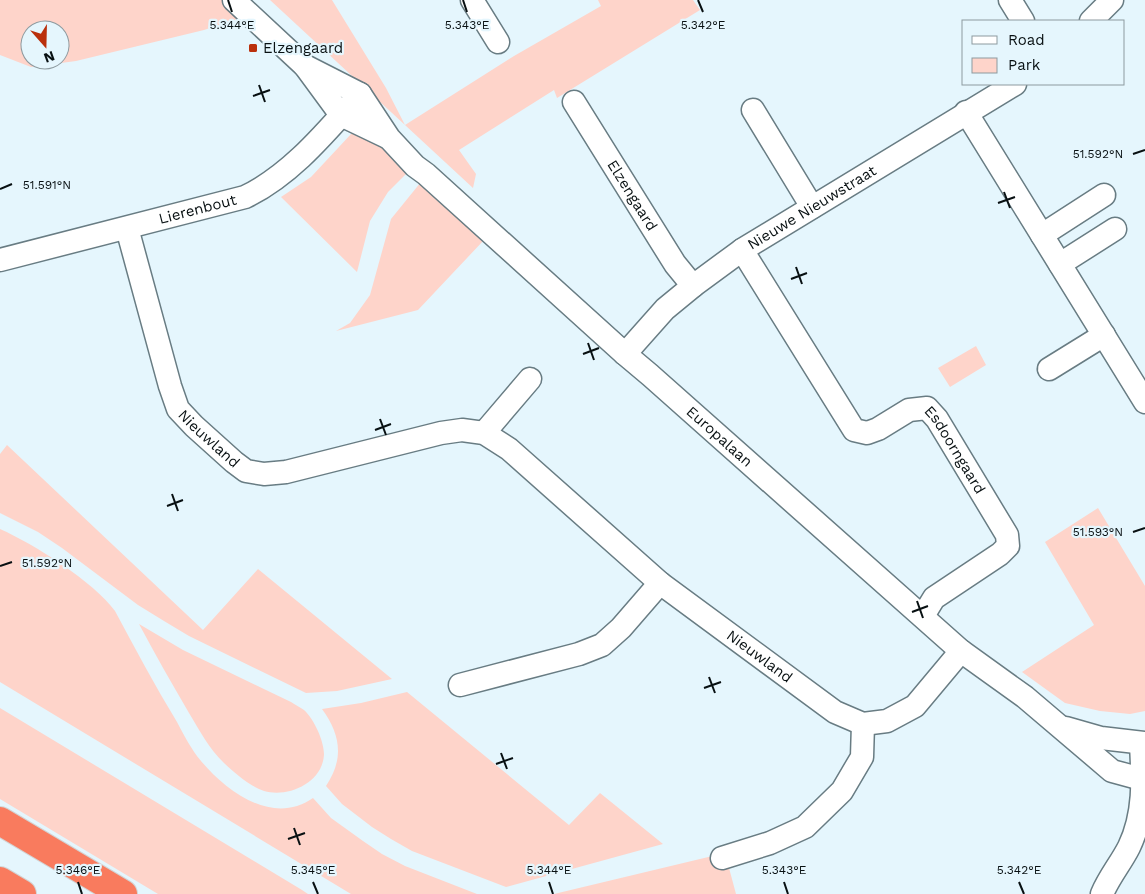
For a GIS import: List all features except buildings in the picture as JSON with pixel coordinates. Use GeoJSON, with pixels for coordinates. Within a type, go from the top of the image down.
{"type":"FeatureCollection","features":[{"type":"Feature","properties":{"kind":"highway"},"geometry":{"type":"LineString","coordinates":[[0,821],[123,894]]}},
{"type":"Feature","properties":{"kind":"highway"},"geometry":{"type":"LineString","coordinates":[[0,881],[22,894]]}},
{"type":"Feature","properties":{"kind":"street","name":"Europalaan"},"geometry":{"type":"LineString","coordinates":[[234,0],[305,66],[341,115],[389,138]]}},
{"type":"Feature","properties":{"kind":"street"},"geometry":{"type":"LineString","coordinates":[[472,0],[498,42]]}},
{"type":"Feature","properties":{"kind":"street"},"geometry":{"type":"LineString","coordinates":[[1010,0],[1021,20]]}},
{"type":"Feature","properties":{"kind":"street"},"geometry":{"type":"LineString","coordinates":[[1091,20],[1112,0]]}},
{"type":"Feature","properties":{"kind":"street","name":"Europalaan"},"geometry":{"type":"LineString","coordinates":[[305,66],[360,94],[389,138],[415,166],[961,651],[1025,697],[1112,771],[1144,780]]}},
{"type":"Feature","properties":{"kind":"street","name":"Nieuwe Nieuwstraat"},"geometry":{"type":"LineString","coordinates":[[625,354],[665,309],[742,250],[1013,85]]}},
{"type":"Feature","properties":{"kind":"street","name":"Lierenbout"},"geometry":{"type":"LineString","coordinates":[[0,260],[245,196],[263,188],[321,137],[360,94]]}},
{"type":"Feature","properties":{"kind":"street","name":"Elzengaard"},"geometry":{"type":"LineString","coordinates":[[574,102],[674,264],[693,286]]}},
{"type":"Feature","properties":{"kind":"street"},"geometry":{"type":"LineString","coordinates":[[753,110],[812,207]]}},
{"type":"Feature","properties":{"kind":"street"},"geometry":{"type":"LineString","coordinates":[[966,112],[1145,402]]}},
{"type":"Feature","properties":{"kind":"street"},"geometry":{"type":"LineString","coordinates":[[1042,235],[1104,195]]}},
{"type":"Feature","properties":{"kind":"street","name":"Nieuwland"},"geometry":{"type":"LineString","coordinates":[[127,228],[170,386],[178,408],[194,426],[246,471],[264,474],[286,472],[441,433],[462,430],[484,433],[509,449],[660,583],[835,712],[863,724]]}},
{"type":"Feature","properties":{"kind":"street"},"geometry":{"type":"LineString","coordinates":[[1060,264],[1116,229]]}},
{"type":"Feature","properties":{"kind":"street","name":"Esdoorngaard"},"geometry":{"type":"LineString","coordinates":[[742,250],[854,430],[867,433],[878,429],[909,410],[926,408],[937,419],[1007,536],[1008,546],[1000,554],[934,598],[923,616]]}},
{"type":"Feature","properties":{"kind":"street"},"geometry":{"type":"LineString","coordinates":[[1049,369],[1104,335]]}},
{"type":"Feature","properties":{"kind":"street"},"geometry":{"type":"LineString","coordinates":[[484,433],[530,378]]}},
{"type":"Feature","properties":{"kind":"street"},"geometry":{"type":"LineString","coordinates":[[460,685],[579,654],[602,644],[620,628],[660,583]]}},
{"type":"Feature","properties":{"kind":"street"},"geometry":{"type":"LineString","coordinates":[[722,858],[770,843],[805,827],[842,791],[862,757],[863,724],[887,721],[914,706],[961,651]]}},
{"type":"Feature","properties":{"kind":"street","name":"Europalaan"},"geometry":{"type":"LineString","coordinates":[[1058,725],[1101,738],[1143,744]]}},
{"type":"Feature","properties":{"kind":"street"},"geometry":{"type":"LineString","coordinates":[[1102,894],[1130,846],[1141,814],[1144,780],[1143,744]]}},
{"type":"Feature","properties":{"kind":"green space"},"geometry":{"type":"Polygon","coordinates":[[[0,0],[225,0],[243,17],[204,30],[70,62],[70,20],[20,20],[20,63],[0,55],[0,0]]]}},
{"type":"Feature","properties":{"kind":"green space"},"geometry":{"type":"Polygon","coordinates":[[[270,0],[332,0],[386,88],[405,125],[514,56],[601,6],[598,0],[693,0],[700,10],[557,98],[554,90],[459,150],[476,174],[473,188],[270,0]]]}},
{"type":"Feature","properties":{"kind":"green space"},"geometry":{"type":"Polygon","coordinates":[[[362,129],[409,171],[388,192],[370,221],[357,272],[281,197],[311,177],[352,133],[362,129]]]}},
{"type":"Feature","properties":{"kind":"green space"},"geometry":{"type":"Polygon","coordinates":[[[421,182],[484,240],[418,310],[336,331],[350,323],[370,295],[391,219],[421,182]]]}},
{"type":"Feature","properties":{"kind":"green space"},"geometry":{"type":"Polygon","coordinates":[[[976,346],[986,365],[950,387],[938,368],[976,346]]]}},
{"type":"Feature","properties":{"kind":"green space"},"geometry":{"type":"Polygon","coordinates":[[[7,445],[203,630],[258,569],[392,679],[337,691],[306,693],[189,636],[164,621],[138,605],[38,532],[0,513],[0,454],[7,445]]]}},
{"type":"Feature","properties":{"kind":"green space"},"geometry":{"type":"Polygon","coordinates":[[[1098,508],[1145,586],[1145,711],[1130,714],[1100,711],[1065,703],[1022,672],[1094,625],[1045,542],[1098,508]]]}},
{"type":"Feature","properties":{"kind":"green space"},"geometry":{"type":"Polygon","coordinates":[[[0,529],[46,554],[78,576],[93,588],[115,611],[191,747],[212,773],[237,794],[267,807],[282,808],[298,806],[313,798],[331,818],[382,854],[405,866],[477,894],[351,894],[0,682],[0,529]]]}},
{"type":"Feature","properties":{"kind":"green space"},"geometry":{"type":"Polygon","coordinates":[[[139,624],[183,650],[304,710],[315,724],[324,749],[322,764],[318,773],[303,786],[293,790],[273,793],[258,789],[238,775],[219,758],[205,739],[139,624]]]}},
{"type":"Feature","properties":{"kind":"green space"},"geometry":{"type":"Polygon","coordinates":[[[407,692],[569,825],[600,793],[663,844],[506,887],[412,851],[391,839],[342,804],[326,786],[336,766],[338,747],[333,728],[322,709],[361,703],[407,692]]]}},
{"type":"Feature","properties":{"kind":"green space"},"geometry":{"type":"Polygon","coordinates":[[[0,708],[308,894],[158,894],[0,799],[0,708]]]}},
{"type":"Feature","properties":{"kind":"green space"},"geometry":{"type":"Polygon","coordinates":[[[725,853],[736,894],[554,894],[725,853]]]}},
{"type":"Feature","properties":{"kind":"place","name":"Elzengaard"},"geometry":{"type":"Point","coordinates":[253,48]}}]}
